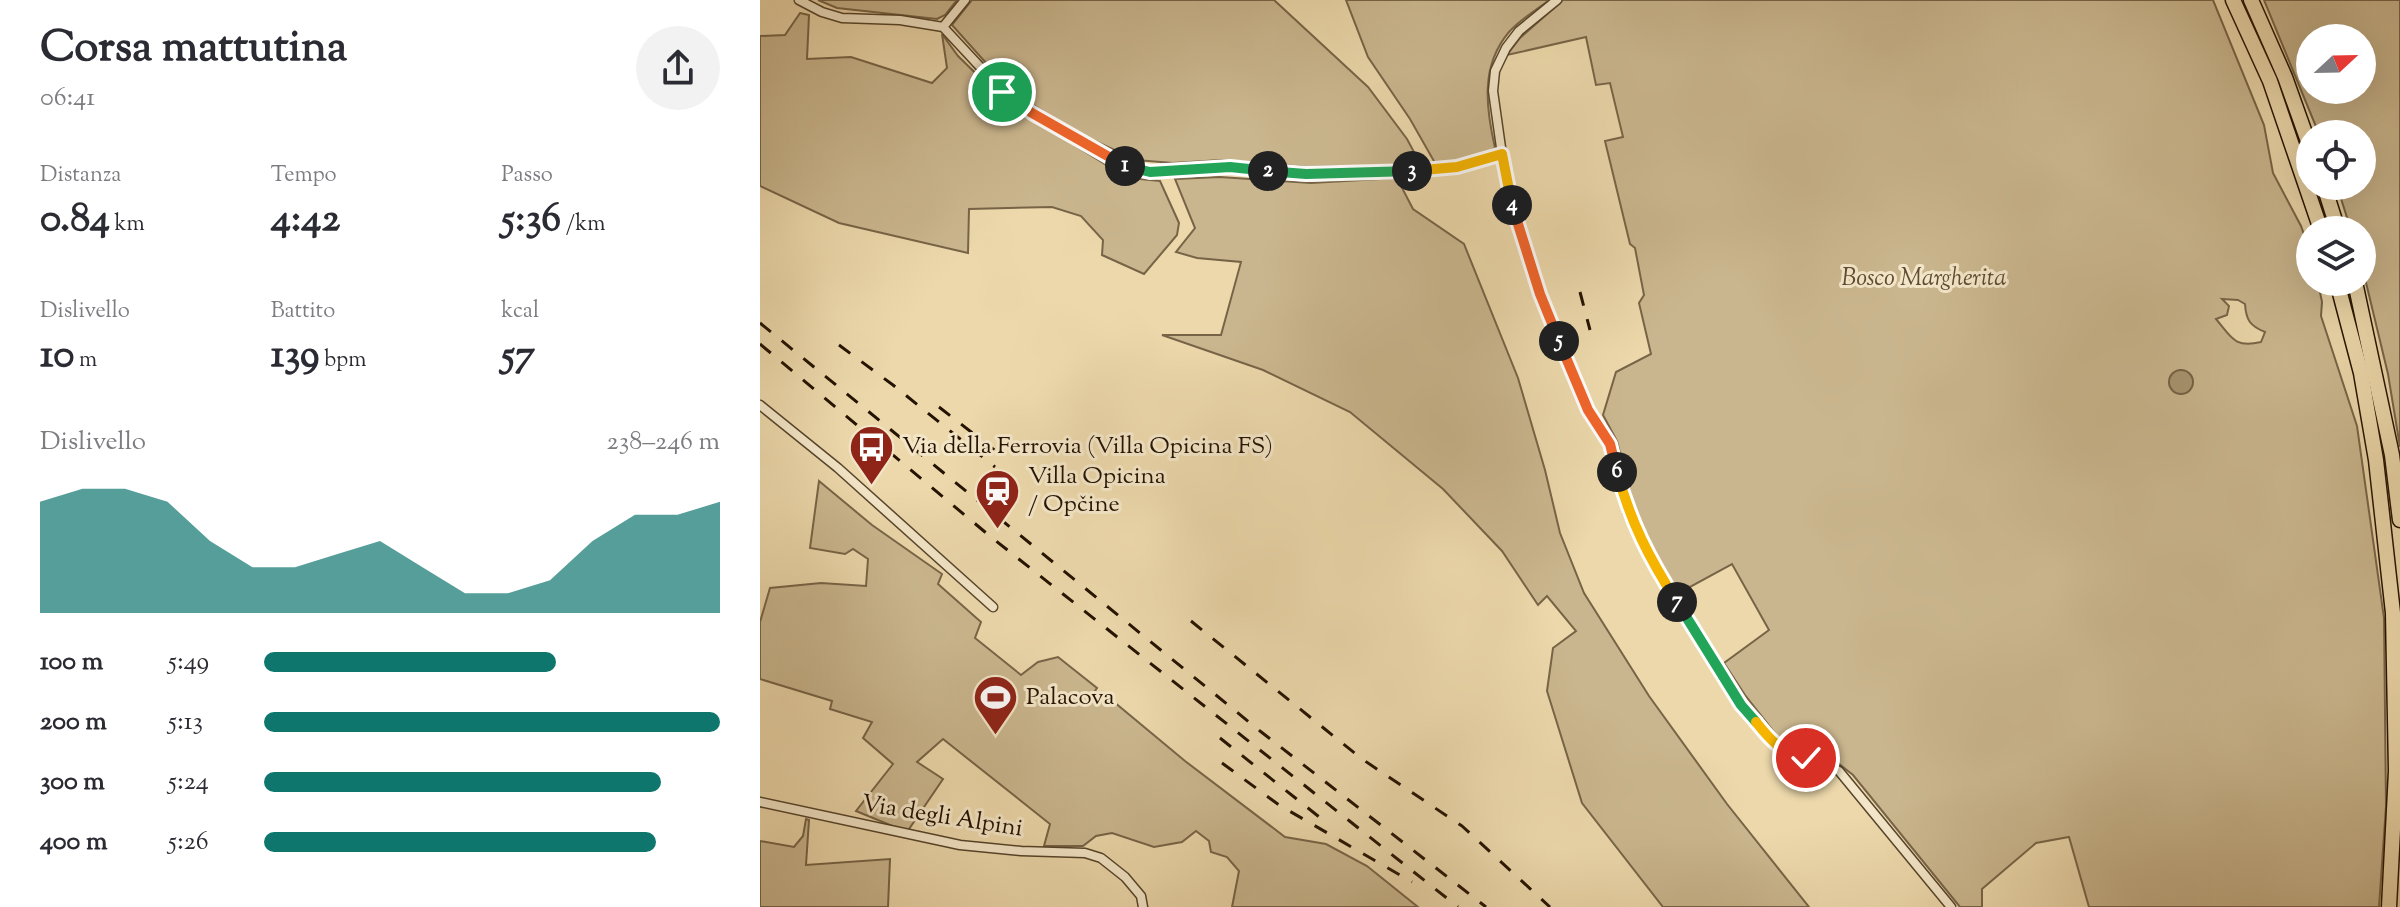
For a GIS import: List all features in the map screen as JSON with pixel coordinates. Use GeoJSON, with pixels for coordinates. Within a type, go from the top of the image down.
{"type":"FeatureCollection","features":[{"type":"Feature","properties":{"kind":"highway"},"geometry":{"type":"LineString","coordinates":[[2233,0],[2270,81],[2316,216]]}},
{"type":"Feature","properties":{"kind":"highway"},"geometry":{"type":"LineString","coordinates":[[2251,0],[2300,120]]}},
{"type":"Feature","properties":{"kind":"highway"},"geometry":{"type":"LineString","coordinates":[[2341,296],[2361,373],[2376,460],[2393,613],[2396,771],[2389,907]]}},
{"type":"Feature","properties":{"kind":"highway"},"geometry":{"type":"LineString","coordinates":[[2358,296],[2392,455],[2400,520]]}},
{"type":"Feature","properties":{"kind":"street"},"geometry":{"type":"LineString","coordinates":[[799,0],[842,18],[900,20],[943,27],[1010,99],[1107,158],[1135,170],[1164,172],[1230,167],[1306,174],[1426,171],[1464,165],[1502,154]]}},
{"type":"Feature","properties":{"kind":"street"},"geometry":{"type":"LineString","coordinates":[[943,27],[965,0]]}},
{"type":"Feature","properties":{"kind":"street"},"geometry":{"type":"LineString","coordinates":[[1557,0],[1513,38],[1497,63],[1493,91],[1509,193],[1540,294],[1588,410],[1610,444],[1628,513],[1651,560],[1741,705],[1775,745],[1785,752],[1819,761],[1839,771],[1951,907]]}},
{"type":"Feature","properties":{"kind":"street"},"geometry":{"type":"LineString","coordinates":[[760,405],[838,468],[993,607]]}},
{"type":"Feature","properties":{"kind":"street","name":"Via degli Alpini"},"geometry":{"type":"LineString","coordinates":[[760,802],[960,845],[1085,853],[1101,858],[1125,877],[1141,896],[1143,907]]}},
{"type":"Feature","properties":{"kind":"green space"},"geometry":{"type":"Polygon","coordinates":[[[818,0],[957,0],[945,15],[937,19],[837,8],[818,0]]]}},
{"type":"Feature","properties":{"kind":"green space"},"geometry":{"type":"Polygon","coordinates":[[[972,0],[1274,0],[1368,87],[1407,139],[1421,165],[1307,167],[1221,160],[1173,163],[1136,160],[1082,135],[1012,92],[952,25],[972,0]]]}},
{"type":"Feature","properties":{"kind":"green space"},"geometry":{"type":"Polygon","coordinates":[[[1346,0],[1549,0],[1513,27],[1493,59],[1488,103],[1495,148],[1473,157],[1435,163],[1368,57],[1346,0]]]}},
{"type":"Feature","properties":{"kind":"green space","name":"Bosco Margherita"},"geometry":{"type":"Polygon","coordinates":[[[1563,0],[2213,0],[2264,125],[2273,173],[2296,217],[2296,296],[2321,296],[2321,316],[2357,426],[2384,618],[2386,806],[2379,907],[2089,907],[2069,837],[2036,843],[1982,889],[1982,907],[1960,907],[1853,775],[1829,756],[1806,752],[1781,741],[1724,663],[1769,630],[1732,564],[1679,593],[1638,524],[1617,441],[1603,415],[1616,372],[1651,354],[1639,303],[1644,295],[1635,248],[1630,244],[1605,141],[1623,137],[1610,83],[1596,85],[1586,37],[1507,55],[1520,38],[1563,0]],[[2222,299],[2229,306],[2227,315],[2216,319],[2234,340],[2245,344],[2261,342],[2265,332],[2250,322],[2245,304],[2238,300],[2222,299]]]}},
{"type":"Feature","properties":{"kind":"green space"},"geometry":{"type":"Polygon","coordinates":[[[2264,0],[2400,0],[2400,447],[2388,374],[2369,296],[2376,296],[2376,216],[2347,216],[2341,200],[2376,200],[2376,120],[2313,120],[2307,104],[2376,104],[2376,24],[2296,24],[2296,78],[2264,0]]]}},
{"type":"Feature","properties":{"kind":"green space"},"geometry":{"type":"Polygon","coordinates":[[[800,13],[809,15],[807,59],[851,57],[932,83],[947,68],[942,34],[958,56],[1006,103],[1118,172],[1160,181],[1179,223],[1177,235],[1144,274],[1102,255],[1103,240],[1081,216],[1052,207],[969,209],[968,253],[839,223],[760,186],[760,36],[785,35],[800,13]]]}},
{"type":"Feature","properties":{"kind":"green space"},"geometry":{"type":"Polygon","coordinates":[[[1220,177],[1311,183],[1397,178],[1413,209],[1464,244],[1518,378],[1560,533],[1584,593],[1649,696],[1727,804],[1809,907],[1663,907],[1582,803],[1547,691],[1553,648],[1576,631],[1547,596],[1538,605],[1502,551],[1443,489],[1350,412],[1263,370],[1162,335],[1221,335],[1241,262],[1197,258],[1176,252],[1195,228],[1175,179],[1220,177]]]}},
{"type":"Feature","properties":{"kind":"green space"},"geometry":{"type":"Polygon","coordinates":[[[819,481],[872,525],[942,574],[938,584],[981,622],[975,638],[1021,675],[1038,662],[1058,657],[1097,688],[1095,691],[1100,695],[1102,692],[1185,761],[1285,837],[1326,844],[1367,866],[1418,907],[1232,907],[1239,871],[1227,857],[1211,852],[1209,841],[1196,831],[1182,842],[1154,847],[1112,833],[1096,836],[1083,846],[1044,846],[1050,824],[943,739],[917,762],[943,779],[907,832],[856,811],[893,764],[863,738],[872,722],[830,709],[832,701],[760,679],[760,622],[770,588],[821,583],[866,586],[868,559],[853,549],[845,554],[810,548],[819,481]]]}},
{"type":"Feature","properties":{"kind":"green space"},"geometry":{"type":"Polygon","coordinates":[[[806,819],[809,820],[806,865],[890,859],[888,907],[760,907],[760,841],[794,847],[803,836],[806,819]]]}},
{"type":"Feature","properties":{"kind":"shaded area"},"geometry":{"type":"Polygon","coordinates":[[[2181,370],[2189,374],[2193,382],[2189,390],[2181,394],[2173,390],[2169,382],[2173,374],[2181,370]]]}},
{"type":"Feature","properties":{"kind":"railway"},"geometry":{"type":"LineString","coordinates":[[1580,292],[1590,330]]}},
{"type":"Feature","properties":{"kind":"railway"},"geometry":{"type":"LineString","coordinates":[[760,323],[1260,731],[1486,907]]}},
{"type":"Feature","properties":{"kind":"railway"},"geometry":{"type":"LineString","coordinates":[[760,344],[991,537],[1458,907]]}},
{"type":"Feature","properties":{"kind":"railway"},"geometry":{"type":"LineString","coordinates":[[839,345],[995,467]]}},
{"type":"Feature","properties":{"kind":"railway"},"geometry":{"type":"LineString","coordinates":[[939,407],[1002,456]]}},
{"type":"Feature","properties":{"kind":"railway"},"geometry":{"type":"LineString","coordinates":[[1191,621],[1362,759],[1462,826],[1550,907]]}},
{"type":"Feature","properties":{"kind":"railway"},"geometry":{"type":"LineString","coordinates":[[1220,738],[1323,820]]}},
{"type":"Feature","properties":{"kind":"railway"},"geometry":{"type":"LineString","coordinates":[[1222,763],[1279,805],[1412,882]]}},
{"type":"Feature","properties":{"kind":"place","name":"Via della Ferrovia (Villa Opicina FS)"},"geometry":{"type":"Point","coordinates":[871,486]}},
{"type":"Feature","properties":{"kind":"place","name":"Villa Opicina / Opčine"},"geometry":{"type":"Point","coordinates":[997,530]}},
{"type":"Feature","properties":{"kind":"place","name":"Palacova"},"geometry":{"type":"Point","coordinates":[995,737]}},
{"type":"Feature","properties":{"kind":"route"},"geometry":{"type":"LineString","coordinates":[[1002,92],[1114,162],[1150,172],[1230,167],[1306,174],[1426,171],[1464,165],[1502,154],[1509,193],[1540,294],[1588,410],[1610,444],[1628,513],[1651,560],[1741,705],[1775,745],[1785,752],[1806,758]]}}]}
